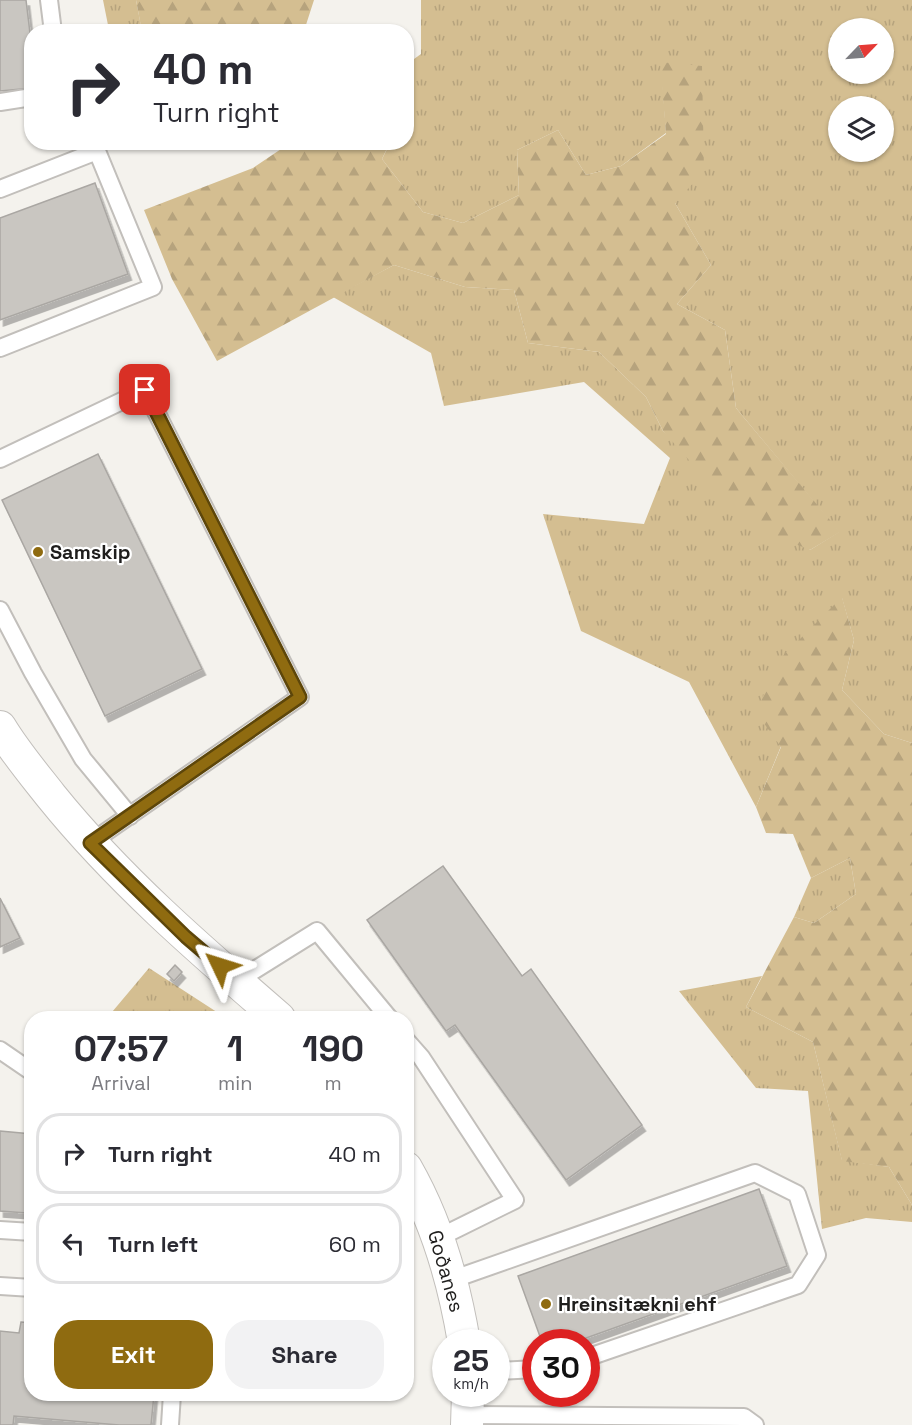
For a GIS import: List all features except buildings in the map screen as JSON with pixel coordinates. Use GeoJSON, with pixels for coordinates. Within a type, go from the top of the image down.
{"type":"FeatureCollection","features":[{"type":"Feature","properties":{"kind":"street"},"geometry":{"type":"LineString","coordinates":[[0,727],[11,746],[90,843],[186,937],[271,1011]]}},
{"type":"Feature","properties":{"kind":"street","name":"Goðanes"},"geometry":{"type":"LineString","coordinates":[[414,1183],[438,1238],[451,1280],[461,1329]]}},
{"type":"Feature","properties":{"kind":"lane"},"geometry":{"type":"LineString","coordinates":[[49,0],[52,24]]}},
{"type":"Feature","properties":{"kind":"lane"},"geometry":{"type":"LineString","coordinates":[[0,102],[24,98]]}},
{"type":"Feature","properties":{"kind":"lane"},"geometry":{"type":"LineString","coordinates":[[0,189],[96,151],[153,287],[0,348]]}},
{"type":"Feature","properties":{"kind":"lane"},"geometry":{"type":"LineString","coordinates":[[0,459],[145,390],[300,697],[90,843]]}},
{"type":"Feature","properties":{"kind":"lane"},"geometry":{"type":"LineString","coordinates":[[0,610],[33,673],[83,759],[130,816]]}},
{"type":"Feature","properties":{"kind":"lane"},"geometry":{"type":"LineString","coordinates":[[237,981],[316,931],[383,1011]]}},
{"type":"Feature","properties":{"kind":"lane"},"geometry":{"type":"LineString","coordinates":[[414,1049],[515,1200],[438,1238]]}},
{"type":"Feature","properties":{"kind":"lane"},"geometry":{"type":"LineString","coordinates":[[0,1050],[24,1066]]}},
{"type":"Feature","properties":{"kind":"lane"},"geometry":{"type":"LineString","coordinates":[[451,1280],[755,1173],[797,1194],[817,1255],[798,1285],[600,1353]]}},
{"type":"Feature","properties":{"kind":"lane"},"geometry":{"type":"LineString","coordinates":[[0,1230],[24,1232]]}},
{"type":"Feature","properties":{"kind":"lane"},"geometry":{"type":"LineString","coordinates":[[0,1286],[24,1288]]}},
{"type":"Feature","properties":{"kind":"lane"},"geometry":{"type":"LineString","coordinates":[[170,1425],[172,1401]]}},
{"type":"Feature","properties":{"kind":"lane"},"geometry":{"type":"LineString","coordinates":[[468,1411],[744,1417],[755,1425]]}},
{"type":"Feature","properties":{"kind":"green space"},"geometry":{"type":"Polygon","coordinates":[[[103,0],[136,0],[141,24],[108,24],[103,0]]]}},
{"type":"Feature","properties":{"kind":"green space"},"geometry":{"type":"Polygon","coordinates":[[[136,0],[314,0],[306,24],[140,24],[136,0]]]}},
{"type":"Feature","properties":{"kind":"green space"},"geometry":{"type":"Polygon","coordinates":[[[421,0],[912,0],[912,743],[884,734],[842,690],[854,640],[842,598],[756,807],[689,682],[581,631],[543,514],[644,524],[670,458],[584,382],[444,406],[431,353],[333,297],[394,265],[465,287],[514,290],[528,343],[599,352],[646,397],[663,431],[810,550],[839,532],[736,408],[725,330],[677,304],[711,265],[675,203],[661,62],[666,133],[621,166],[586,175],[558,130],[517,150],[519,195],[463,223],[423,212],[382,159],[386,150],[414,150],[414,59],[421,54],[421,0]]]}},
{"type":"Feature","properties":{"kind":"green space"},"geometry":{"type":"Polygon","coordinates":[[[660,62],[702,66],[704,171],[675,203],[711,265],[677,304],[725,330],[736,408],[840,532],[810,550],[746,524],[663,431],[646,397],[599,352],[528,343],[514,290],[465,287],[394,265],[217,361],[172,279],[144,210],[253,168],[280,150],[386,150],[382,159],[423,212],[463,223],[519,195],[517,150],[558,130],[586,175],[621,166],[666,134],[660,62]]]}},
{"type":"Feature","properties":{"kind":"green space"},"geometry":{"type":"Polygon","coordinates":[[[842,597],[854,640],[842,690],[884,734],[912,743],[912,1205],[889,1167],[842,1161],[813,1042],[746,1007],[794,917],[814,923],[856,894],[850,858],[811,878],[793,834],[766,833],[756,807],[781,747],[756,712],[779,660],[842,597]]]}},
{"type":"Feature","properties":{"kind":"green space"},"geometry":{"type":"Polygon","coordinates":[[[850,858],[856,894],[814,923],[794,917],[811,878],[850,858]]]}},
{"type":"Feature","properties":{"kind":"green space"},"geometry":{"type":"Polygon","coordinates":[[[149,968],[215,1011],[113,1011],[149,968]]]}},
{"type":"Feature","properties":{"kind":"green space"},"geometry":{"type":"Polygon","coordinates":[[[762,976],[746,1007],[813,1042],[842,1160],[889,1167],[912,1205],[912,1222],[866,1218],[822,1229],[808,1091],[756,1088],[679,991],[762,976]]]}},
{"type":"Feature","properties":{"kind":"place","name":"Samskip"},"geometry":{"type":"Point","coordinates":[38,552]}},
{"type":"Feature","properties":{"kind":"place","name":"Hreinsitækni ehf"},"geometry":{"type":"Point","coordinates":[546,1304]}},
{"type":"Feature","properties":{"kind":"route"},"geometry":{"type":"LineString","coordinates":[[145,390],[300,697],[90,843],[186,937],[220,966]]}}]}
